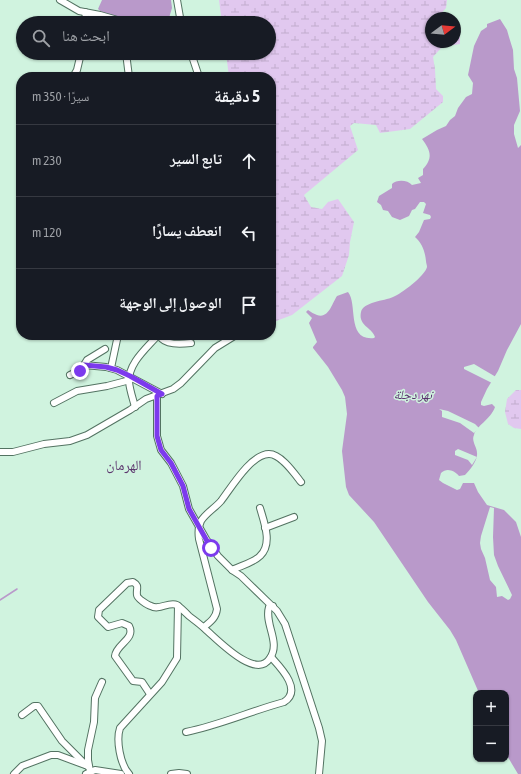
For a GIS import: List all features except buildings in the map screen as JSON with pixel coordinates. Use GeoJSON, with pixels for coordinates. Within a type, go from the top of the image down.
{"type":"FeatureCollection","features":[{"type":"Feature","properties":{"kind":"street"},"geometry":{"type":"LineString","coordinates":[[60,0],[74,8],[96,16]]}},
{"type":"Feature","properties":{"kind":"street"},"geometry":{"type":"LineString","coordinates":[[177,0],[178,16]]}},
{"type":"Feature","properties":{"kind":"street"},"geometry":{"type":"LineString","coordinates":[[88,13],[106,16]]}},
{"type":"Feature","properties":{"kind":"street"},"geometry":{"type":"LineString","coordinates":[[76,72],[80,60]]}},
{"type":"Feature","properties":{"kind":"street"},"geometry":{"type":"LineString","coordinates":[[127,60],[128,72]]}},
{"type":"Feature","properties":{"kind":"street"},"geometry":{"type":"LineString","coordinates":[[193,60],[197,72]]}},
{"type":"Feature","properties":{"kind":"street"},"geometry":{"type":"LineString","coordinates":[[111,368],[117,340]]}},
{"type":"Feature","properties":{"kind":"street"},"geometry":{"type":"LineString","coordinates":[[135,407],[130,378],[131,370],[154,340]]}},
{"type":"Feature","properties":{"kind":"street"},"geometry":{"type":"LineString","coordinates":[[163,340],[166,342],[182,344],[191,343]]}},
{"type":"Feature","properties":{"kind":"street"},"geometry":{"type":"LineString","coordinates":[[0,452],[13,452],[81,437],[135,407],[146,399],[168,392],[177,386],[215,348],[228,340]]}},
{"type":"Feature","properties":{"kind":"street"},"geometry":{"type":"LineString","coordinates":[[70,375],[82,370],[87,360],[104,349]]}},
{"type":"Feature","properties":{"kind":"street"},"geometry":{"type":"LineString","coordinates":[[84,365],[111,368],[159,395]]}},
{"type":"Feature","properties":{"kind":"street"},"geometry":{"type":"LineString","coordinates":[[54,402],[77,390],[101,387],[130,378]]}},
{"type":"Feature","properties":{"kind":"street"},"geometry":{"type":"LineString","coordinates":[[159,395],[157,436],[161,450],[171,463],[183,486],[189,509],[211,548],[232,570],[241,576],[273,606],[286,624],[322,740],[319,774]]}},
{"type":"Feature","properties":{"kind":"street"},"geometry":{"type":"LineString","coordinates":[[204,627],[216,614],[217,606],[201,548],[198,531],[202,519],[221,501],[245,470],[264,455],[275,455],[301,482]]}},
{"type":"Feature","properties":{"kind":"street"},"geometry":{"type":"LineString","coordinates":[[232,570],[262,555],[267,537],[260,508]]}},
{"type":"Feature","properties":{"kind":"street"},"geometry":{"type":"LineString","coordinates":[[265,528],[294,517]]}},
{"type":"Feature","properties":{"kind":"street"},"geometry":{"type":"LineString","coordinates":[[150,694],[142,682],[133,681],[115,656],[116,651],[130,636],[130,628],[124,623],[106,626],[98,617],[98,612],[127,583],[135,583],[138,586],[138,597],[150,606],[158,607],[172,604],[178,606],[204,627],[226,648],[254,665],[267,662],[271,657],[274,646],[268,610],[269,607],[273,606]]}},
{"type":"Feature","properties":{"kind":"street"},"geometry":{"type":"LineString","coordinates":[[129,774],[124,769],[122,761],[119,732],[122,724],[166,676],[177,658],[178,606]]}},
{"type":"Feature","properties":{"kind":"street"},"geometry":{"type":"LineString","coordinates":[[186,732],[218,724],[289,699],[291,690],[286,674],[271,657]]}},
{"type":"Feature","properties":{"kind":"street"},"geometry":{"type":"LineString","coordinates":[[88,769],[88,754],[94,722],[95,698],[102,682]]}},
{"type":"Feature","properties":{"kind":"street"},"geometry":{"type":"LineString","coordinates":[[22,715],[34,706],[38,706],[62,741],[88,769]]}},
{"type":"Feature","properties":{"kind":"street"},"geometry":{"type":"LineString","coordinates":[[14,774],[22,766],[51,755],[58,755],[88,769],[121,774]]}},
{"type":"Feature","properties":{"kind":"street"},"geometry":{"type":"LineString","coordinates":[[171,774],[187,774]]}},
{"type":"Feature","properties":{"kind":"green space"},"geometry":{"type":"Polygon","coordinates":[[[219,0],[447,0],[446,8],[442,12],[425,12],[425,48],[441,48],[433,57],[436,89],[443,96],[443,102],[410,129],[380,133],[376,125],[354,123],[350,126],[358,150],[304,195],[311,207],[322,209],[328,202],[338,199],[354,222],[349,255],[342,276],[292,315],[276,321],[276,72],[228,72],[227,60],[276,60],[276,16],[221,16],[219,0]]]}},
{"type":"Feature","properties":{"kind":"green space"},"geometry":{"type":"Polygon","coordinates":[[[516,390],[521,390],[521,429],[514,428],[508,424],[505,412],[507,399],[516,390]]]}},
{"type":"Feature","properties":{"kind":"water"},"geometry":{"type":"Polygon","coordinates":[[[102,0],[171,0],[172,8],[170,16],[111,16],[104,14],[98,9],[102,0]]]}},
{"type":"Feature","properties":{"kind":"water","name":"نهر دجلة"},"geometry":{"type":"Polygon","coordinates":[[[500,19],[507,30],[513,50],[514,69],[517,78],[520,111],[514,125],[514,134],[518,148],[521,145],[521,324],[481,402],[481,405],[484,406],[492,404],[495,407],[475,432],[473,437],[477,451],[475,462],[465,475],[459,476],[453,471],[446,470],[441,473],[439,480],[457,490],[460,489],[463,483],[474,483],[487,505],[504,510],[516,522],[521,537],[521,774],[518,774],[509,759],[509,690],[478,690],[456,640],[450,630],[428,602],[374,522],[349,495],[346,487],[342,451],[347,414],[345,397],[328,367],[313,348],[317,342],[309,323],[312,318],[306,312],[308,310],[317,315],[324,315],[330,310],[337,296],[348,292],[351,298],[356,328],[360,334],[365,337],[374,338],[375,337],[371,331],[363,323],[361,312],[363,309],[374,302],[397,295],[407,289],[425,271],[427,266],[424,251],[420,242],[415,237],[424,220],[430,219],[431,217],[430,215],[423,213],[426,204],[424,202],[420,202],[415,209],[412,210],[409,216],[400,220],[392,217],[388,211],[383,210],[381,205],[377,202],[379,196],[392,188],[392,184],[394,182],[408,182],[412,185],[421,183],[418,178],[423,175],[423,169],[430,154],[422,139],[446,126],[455,116],[458,108],[466,97],[472,94],[473,83],[468,75],[474,46],[481,31],[487,27],[487,24],[500,19]]]}},
{"type":"Feature","properties":{"kind":"pier"},"geometry":{"type":"Polygon","coordinates":[[[474,364],[496,377],[492,383],[464,369],[464,367],[474,364]]]}},
{"type":"Feature","properties":{"kind":"pier"},"geometry":{"type":"Polygon","coordinates":[[[439,409],[448,411],[475,424],[479,428],[474,433],[460,423],[442,417],[442,411],[439,409]]]}},
{"type":"Feature","properties":{"kind":"pier"},"geometry":{"type":"Polygon","coordinates":[[[458,449],[477,457],[472,465],[468,460],[455,455],[455,451],[458,449]]]}},
{"type":"Feature","properties":{"kind":"pier"},"geometry":{"type":"Polygon","coordinates":[[[490,507],[494,508],[494,555],[512,595],[508,600],[502,596],[497,597],[496,587],[490,580],[485,558],[481,549],[481,536],[490,507]]]}},
{"type":"Feature","properties":{"kind":"waterway"},"geometry":{"type":"LineString","coordinates":[[0,600],[17,589]]}},
{"type":"Feature","properties":{"kind":"district","name":"الهرمان"},"geometry":{"type":"Point","coordinates":[124,465]}},
{"type":"Feature","properties":{"kind":"route"},"geometry":{"type":"LineString","coordinates":[[80,371],[84,365],[111,368],[130,376],[162,394],[157,396],[157,436],[161,450],[171,463],[183,486],[193,518],[211,548]]}}]}
